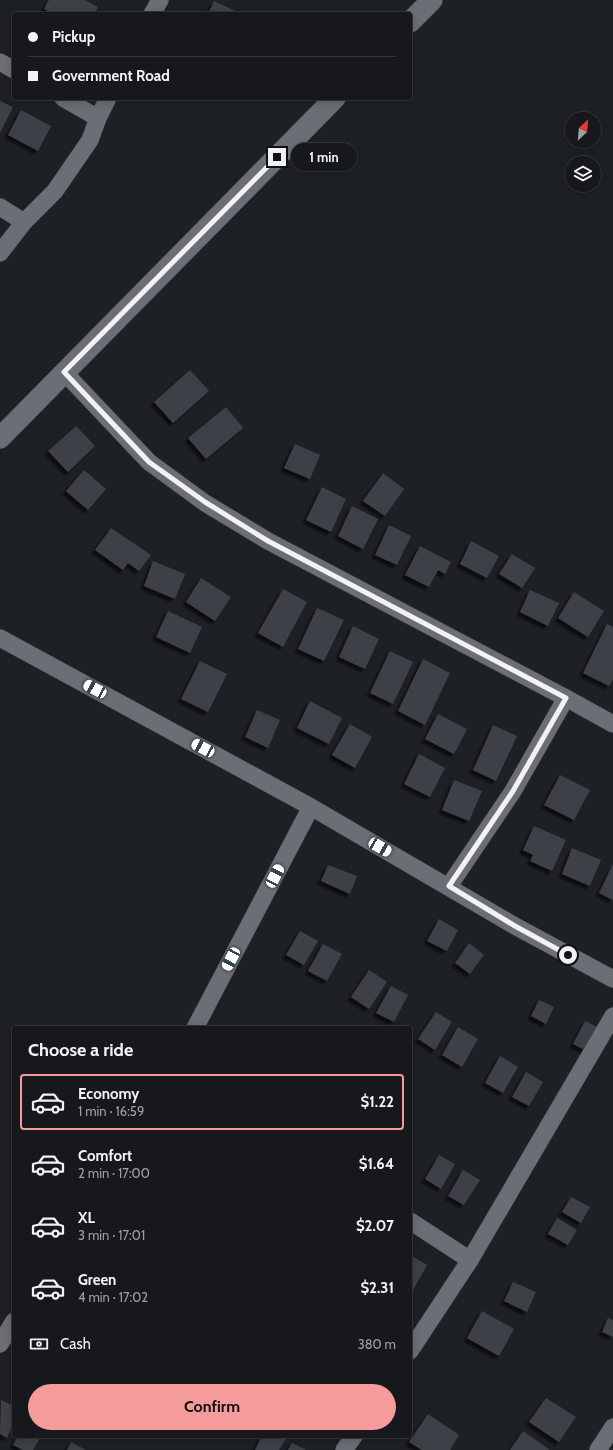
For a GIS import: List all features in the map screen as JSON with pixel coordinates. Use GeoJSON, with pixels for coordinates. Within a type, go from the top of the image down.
{"type":"FeatureCollection","features":[{"type":"Feature","properties":{"kind":"street"},"geometry":{"type":"LineString","coordinates":[[153,12],[160,0]]}},
{"type":"Feature","properties":{"kind":"street"},"geometry":{"type":"LineString","coordinates":[[412,20],[432,0]]}},
{"type":"Feature","properties":{"kind":"street"},"geometry":{"type":"LineString","coordinates":[[0,62],[12,69]]}},
{"type":"Feature","properties":{"kind":"street"},"geometry":{"type":"LineString","coordinates":[[66,100],[98,118]]}},
{"type":"Feature","properties":{"kind":"street"},"geometry":{"type":"LineString","coordinates":[[0,253],[24,222],[55,191],[90,140],[98,118],[107,100]]}},
{"type":"Feature","properties":{"kind":"street"},"geometry":{"type":"LineString","coordinates":[[0,438],[333,100]]}},
{"type":"Feature","properties":{"kind":"street"},"geometry":{"type":"LineString","coordinates":[[0,207],[24,222]]}},
{"type":"Feature","properties":{"kind":"street"},"geometry":{"type":"LineString","coordinates":[[64,372],[149,462],[205,502],[268,541],[613,724]]}},
{"type":"Feature","properties":{"kind":"street"},"geometry":{"type":"LineString","coordinates":[[0,638],[311,807],[449,886],[515,926],[613,979]]}},
{"type":"Feature","properties":{"kind":"street"},"geometry":{"type":"LineString","coordinates":[[449,886],[513,791],[566,698]]}},
{"type":"Feature","properties":{"kind":"street"},"geometry":{"type":"LineString","coordinates":[[196,1026],[311,807]]}},
{"type":"Feature","properties":{"kind":"street"},"geometry":{"type":"LineString","coordinates":[[412,1348],[470,1260],[613,1016]]}},
{"type":"Feature","properties":{"kind":"street"},"geometry":{"type":"LineString","coordinates":[[412,1222],[470,1260]]}},
{"type":"Feature","properties":{"kind":"street"},"geometry":{"type":"LineString","coordinates":[[0,1344],[12,1324]]}},
{"type":"Feature","properties":{"kind":"street"},"geometry":{"type":"LineString","coordinates":[[598,1450],[613,1428]]}},
{"type":"Feature","properties":{"kind":"street"},"geometry":{"type":"LineString","coordinates":[[344,1450],[353,1438]]}},
{"type":"Feature","properties":{"kind":"building"},"geometry":{"type":"Polygon","coordinates":[[[49,0],[85,0],[98,7],[95,12],[49,12],[44,9],[49,0]]]}},
{"type":"Feature","properties":{"kind":"building"},"geometry":{"type":"Polygon","coordinates":[[[214,1],[238,12],[209,12],[214,1]]]}},
{"type":"Feature","properties":{"kind":"building"},"geometry":{"type":"Polygon","coordinates":[[[0,101],[13,107],[0,133],[0,101]]]}},
{"type":"Feature","properties":{"kind":"building"},"geometry":{"type":"Polygon","coordinates":[[[21,110],[51,126],[38,151],[8,135],[21,110]]]}},
{"type":"Feature","properties":{"kind":"building"},"geometry":{"type":"Polygon","coordinates":[[[190,370],[209,391],[173,423],[154,402],[190,370]]]}},
{"type":"Feature","properties":{"kind":"building"},"geometry":{"type":"Polygon","coordinates":[[[226,407],[243,428],[206,459],[188,438],[226,407]]]}},
{"type":"Feature","properties":{"kind":"building"},"geometry":{"type":"Polygon","coordinates":[[[76,426],[95,446],[68,472],[48,451],[76,426]]]}},
{"type":"Feature","properties":{"kind":"building"},"geometry":{"type":"Polygon","coordinates":[[[295,444],[320,455],[310,479],[284,468],[295,444]]]}},
{"type":"Feature","properties":{"kind":"building"},"geometry":{"type":"Polygon","coordinates":[[[84,470],[106,489],[88,510],[66,491],[84,470]]]}},
{"type":"Feature","properties":{"kind":"building"},"geometry":{"type":"Polygon","coordinates":[[[383,473],[404,489],[385,516],[363,501],[383,473]]]}},
{"type":"Feature","properties":{"kind":"building"},"geometry":{"type":"Polygon","coordinates":[[[322,487],[346,499],[331,532],[306,520],[322,487]]]}},
{"type":"Feature","properties":{"kind":"building"},"geometry":{"type":"Polygon","coordinates":[[[352,506],[378,519],[363,549],[338,536],[352,506]]]}},
{"type":"Feature","properties":{"kind":"building"},"geometry":{"type":"Polygon","coordinates":[[[389,525],[411,536],[397,565],[375,555],[389,525]]]}},
{"type":"Feature","properties":{"kind":"building"},"geometry":{"type":"Polygon","coordinates":[[[111,528],[151,555],[139,571],[128,563],[123,570],[95,550],[111,528]]]}},
{"type":"Feature","properties":{"kind":"building"},"geometry":{"type":"Polygon","coordinates":[[[471,541],[499,556],[487,578],[460,564],[471,541]]]}},
{"type":"Feature","properties":{"kind":"building"},"geometry":{"type":"Polygon","coordinates":[[[420,546],[451,562],[445,574],[438,570],[429,587],[405,575],[420,546]]]}},
{"type":"Feature","properties":{"kind":"building"},"geometry":{"type":"Polygon","coordinates":[[[512,554],[535,568],[522,588],[499,574],[512,554]]]}},
{"type":"Feature","properties":{"kind":"building"},"geometry":{"type":"Polygon","coordinates":[[[153,561],[185,574],[175,599],[144,586],[153,561]]]}},
{"type":"Feature","properties":{"kind":"building"},"geometry":{"type":"Polygon","coordinates":[[[201,578],[231,597],[215,621],[186,602],[201,578]]]}},
{"type":"Feature","properties":{"kind":"building"},"geometry":{"type":"Polygon","coordinates":[[[283,589],[307,602],[283,647],[258,633],[283,589]]]}},
{"type":"Feature","properties":{"kind":"building"},"geometry":{"type":"Polygon","coordinates":[[[530,590],[559,603],[548,626],[520,612],[530,590]]]}},
{"type":"Feature","properties":{"kind":"building"},"geometry":{"type":"Polygon","coordinates":[[[574,592],[604,611],[588,637],[558,618],[574,592]]]}},
{"type":"Feature","properties":{"kind":"building"},"geometry":{"type":"Polygon","coordinates":[[[317,608],[344,620],[324,661],[298,649],[317,608]]]}},
{"type":"Feature","properties":{"kind":"building"},"geometry":{"type":"Polygon","coordinates":[[[168,611],[202,627],[190,653],[156,637],[168,611]]]}},
{"type":"Feature","properties":{"kind":"building"},"geometry":{"type":"Polygon","coordinates":[[[607,624],[613,627],[613,679],[609,686],[583,673],[607,624]]]}},
{"type":"Feature","properties":{"kind":"building"},"geometry":{"type":"Polygon","coordinates":[[[353,626],[379,639],[365,669],[339,657],[353,626]]]}},
{"type":"Feature","properties":{"kind":"building"},"geometry":{"type":"Polygon","coordinates":[[[390,651],[413,662],[393,704],[370,693],[390,651]]]}},
{"type":"Feature","properties":{"kind":"building"},"geometry":{"type":"Polygon","coordinates":[[[423,659],[450,673],[425,725],[398,711],[423,659]]]}},
{"type":"Feature","properties":{"kind":"building"},"geometry":{"type":"Polygon","coordinates":[[[200,661],[227,674],[208,712],[181,699],[200,661]]]}},
{"type":"Feature","properties":{"kind":"building"},"geometry":{"type":"Polygon","coordinates":[[[310,701],[342,718],[329,744],[297,728],[310,701]]]}},
{"type":"Feature","properties":{"kind":"building"},"geometry":{"type":"Polygon","coordinates":[[[257,710],[280,720],[268,748],[245,737],[257,710]]]}},
{"type":"Feature","properties":{"kind":"building"},"geometry":{"type":"Polygon","coordinates":[[[438,714],[467,729],[454,754],[425,739],[438,714]]]}},
{"type":"Feature","properties":{"kind":"building"},"geometry":{"type":"Polygon","coordinates":[[[350,724],[372,737],[355,768],[332,755],[350,724]]]}},
{"type":"Feature","properties":{"kind":"building"},"geometry":{"type":"Polygon","coordinates":[[[493,725],[517,736],[496,781],[473,770],[493,725]]]}},
{"type":"Feature","properties":{"kind":"building"},"geometry":{"type":"Polygon","coordinates":[[[419,754],[445,768],[430,797],[404,784],[419,754]]]}},
{"type":"Feature","properties":{"kind":"building"},"geometry":{"type":"Polygon","coordinates":[[[560,775],[590,790],[574,820],[544,805],[560,775]]]}},
{"type":"Feature","properties":{"kind":"building"},"geometry":{"type":"Polygon","coordinates":[[[454,780],[482,791],[469,821],[442,810],[454,780]]]}},
{"type":"Feature","properties":{"kind":"building"},"geometry":{"type":"Polygon","coordinates":[[[534,826],[566,840],[552,871],[530,861],[533,855],[523,850],[534,826]]]}},
{"type":"Feature","properties":{"kind":"building"},"geometry":{"type":"Polygon","coordinates":[[[572,848],[601,860],[590,886],[562,874],[572,848]]]}},
{"type":"Feature","properties":{"kind":"building"},"geometry":{"type":"Polygon","coordinates":[[[613,864],[613,900],[599,893],[613,864]]]}},
{"type":"Feature","properties":{"kind":"building"},"geometry":{"type":"Polygon","coordinates":[[[328,865],[357,876],[350,894],[321,881],[328,865]]]}},
{"type":"Feature","properties":{"kind":"building"},"geometry":{"type":"Polygon","coordinates":[[[439,919],[458,930],[447,951],[427,941],[439,919]]]}},
{"type":"Feature","properties":{"kind":"building"},"geometry":{"type":"Polygon","coordinates":[[[300,931],[318,941],[304,965],[286,955],[300,931]]]}},
{"type":"Feature","properties":{"kind":"building"},"geometry":{"type":"Polygon","coordinates":[[[469,943],[484,955],[470,974],[455,963],[469,943]]]}},
{"type":"Feature","properties":{"kind":"building"},"geometry":{"type":"Polygon","coordinates":[[[323,944],[342,954],[327,981],[308,971],[323,944]]]}},
{"type":"Feature","properties":{"kind":"building"},"geometry":{"type":"Polygon","coordinates":[[[369,970],[387,982],[369,1009],[351,997],[369,970]]]}},
{"type":"Feature","properties":{"kind":"building"},"geometry":{"type":"Polygon","coordinates":[[[391,986],[408,995],[394,1022],[376,1013],[391,986]]]}},
{"type":"Feature","properties":{"kind":"building"},"geometry":{"type":"Polygon","coordinates":[[[539,1000],[554,1007],[546,1024],[531,1016],[539,1000]]]}},
{"type":"Feature","properties":{"kind":"building"},"geometry":{"type":"Polygon","coordinates":[[[436,1012],[452,1022],[435,1050],[418,1039],[436,1012]]]}},
{"type":"Feature","properties":{"kind":"building"},"geometry":{"type":"Polygon","coordinates":[[[585,1021],[601,1029],[589,1052],[573,1044],[585,1021]]]}},
{"type":"Feature","properties":{"kind":"building"},"geometry":{"type":"Polygon","coordinates":[[[458,1027],[478,1039],[462,1067],[442,1055],[458,1027]]]}},
{"type":"Feature","properties":{"kind":"building"},"geometry":{"type":"Polygon","coordinates":[[[500,1056],[518,1067],[503,1093],[485,1083],[500,1056]]]}},
{"type":"Feature","properties":{"kind":"building"},"geometry":{"type":"Polygon","coordinates":[[[526,1072],[543,1082],[529,1106],[512,1097],[526,1072]]]}},
{"type":"Feature","properties":{"kind":"building"},"geometry":{"type":"Polygon","coordinates":[[[439,1155],[455,1164],[441,1189],[425,1179],[439,1155]]]}},
{"type":"Feature","properties":{"kind":"building"},"geometry":{"type":"Polygon","coordinates":[[[463,1170],[480,1180],[464,1205],[448,1196],[463,1170]]]}},
{"type":"Feature","properties":{"kind":"building"},"geometry":{"type":"Polygon","coordinates":[[[571,1197],[590,1207],[581,1223],[562,1212],[571,1197]]]}},
{"type":"Feature","properties":{"kind":"building"},"geometry":{"type":"Polygon","coordinates":[[[557,1218],[577,1230],[568,1245],[548,1234],[557,1218]]]}},
{"type":"Feature","properties":{"kind":"building"},"geometry":{"type":"Polygon","coordinates":[[[412,1256],[427,1265],[412,1292],[412,1256]]]}},
{"type":"Feature","properties":{"kind":"building"},"geometry":{"type":"Polygon","coordinates":[[[513,1282],[536,1292],[527,1312],[504,1301],[513,1282]]]}},
{"type":"Feature","properties":{"kind":"building"},"geometry":{"type":"Polygon","coordinates":[[[482,1311],[514,1329],[499,1356],[467,1338],[482,1311]]]}},
{"type":"Feature","properties":{"kind":"building"},"geometry":{"type":"Polygon","coordinates":[[[608,1318],[613,1320],[613,1337],[602,1332],[608,1318]]]}},
{"type":"Feature","properties":{"kind":"building"},"geometry":{"type":"Polygon","coordinates":[[[546,1398],[576,1417],[559,1442],[529,1422],[546,1398]]]}},
{"type":"Feature","properties":{"kind":"building"},"geometry":{"type":"Polygon","coordinates":[[[1,1400],[12,1405],[12,1427],[7,1438],[0,1434],[1,1400]]]}},
{"type":"Feature","properties":{"kind":"building"},"geometry":{"type":"Polygon","coordinates":[[[428,1414],[459,1435],[450,1450],[422,1450],[409,1442],[428,1414]]]}},
{"type":"Feature","properties":{"kind":"building"},"geometry":{"type":"Polygon","coordinates":[[[523,1431],[550,1450],[510,1450],[523,1431]]]}},
{"type":"Feature","properties":{"kind":"building"},"geometry":{"type":"Polygon","coordinates":[[[17,1438],[40,1438],[33,1450],[23,1450],[13,1445],[17,1438]]]}},
{"type":"Feature","properties":{"kind":"building"},"geometry":{"type":"Polygon","coordinates":[[[261,1438],[286,1439],[279,1450],[255,1450],[261,1438]]]}},
{"type":"Feature","properties":{"kind":"building"},"geometry":{"type":"Polygon","coordinates":[[[71,1442],[86,1450],[67,1450],[71,1442]]]}},
{"type":"Feature","properties":{"kind":"building"},"geometry":{"type":"Polygon","coordinates":[[[292,1443],[306,1450],[288,1450],[292,1443]]]}},
{"type":"Feature","properties":{"kind":"route"},"geometry":{"type":"LineString","coordinates":[[277,157],[64,372],[149,462],[205,502],[268,541],[407,616],[566,698],[513,791],[449,886],[515,926],[568,955]]}}]}
